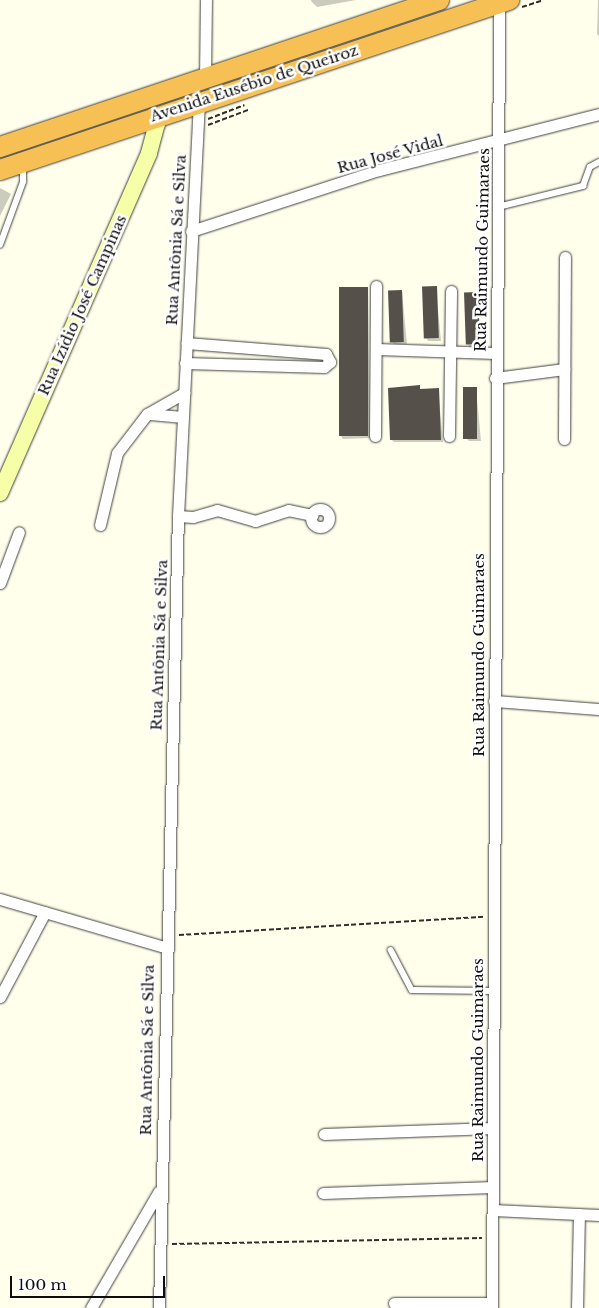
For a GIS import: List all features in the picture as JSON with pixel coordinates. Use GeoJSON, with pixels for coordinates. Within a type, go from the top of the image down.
{"type":"FeatureCollection","features":[{"type":"Feature","properties":{"kind":"highway","name":"Avenida Eusébio de Queiroz"},"geometry":{"type":"LineString","coordinates":[[0,147],[432,1]]}},
{"type":"Feature","properties":{"kind":"highway","name":"Avenida Eusébio de Queiroz"},"geometry":{"type":"LineString","coordinates":[[0,170],[154,116],[504,2]]}},
{"type":"Feature","properties":{"kind":"street"},"geometry":{"type":"LineString","coordinates":[[205,79],[206,0]]}},
{"type":"Feature","properties":{"kind":"street","name":"Rua Raimundo Guimaraes"},"geometry":{"type":"LineString","coordinates":[[492,1306],[496,207],[504,2]]}},
{"type":"Feature","properties":{"kind":"street","name":"Rua Antônia Sá e Silva"},"geometry":{"type":"LineString","coordinates":[[159,1308],[164,941],[178,516],[199,102]]}},
{"type":"Feature","properties":{"kind":"street","name":"Rua José Vidal"},"geometry":{"type":"LineString","coordinates":[[191,231],[379,170],[599,114]]}},
{"type":"Feature","properties":{"kind":"street","name":"Rua Izídio José Campinas"},"geometry":{"type":"LineString","coordinates":[[0,493],[149,154],[157,124],[154,116]]}},
{"type":"Feature","properties":{"kind":"street"},"geometry":{"type":"LineString","coordinates":[[564,439],[565,257]]}},
{"type":"Feature","properties":{"kind":"street"},"geometry":{"type":"LineString","coordinates":[[375,436],[376,286]]}},
{"type":"Feature","properties":{"kind":"street"},"geometry":{"type":"LineString","coordinates":[[449,436],[450,291]]}},
{"type":"Feature","properties":{"kind":"street"},"geometry":{"type":"LineString","coordinates":[[185,364],[218,362],[324,367],[330,362],[326,354],[219,348],[186,343]]}},
{"type":"Feature","properties":{"kind":"street"},"geometry":{"type":"LineString","coordinates":[[218,362],[219,348]]}},
{"type":"Feature","properties":{"kind":"street"},"geometry":{"type":"LineString","coordinates":[[376,349],[495,353]]}},
{"type":"Feature","properties":{"kind":"street"},"geometry":{"type":"LineString","coordinates":[[274,365],[275,351]]}},
{"type":"Feature","properties":{"kind":"street"},"geometry":{"type":"LineString","coordinates":[[495,378],[564,369]]}},
{"type":"Feature","properties":{"kind":"street"},"geometry":{"type":"LineString","coordinates":[[100,525],[117,453],[147,414],[184,393]]}},
{"type":"Feature","properties":{"kind":"street"},"geometry":{"type":"LineString","coordinates":[[147,414],[183,417]]}},
{"type":"Feature","properties":{"kind":"street"},"geometry":{"type":"LineString","coordinates":[[178,516],[193,517],[217,510],[255,522],[288,510],[312,515]]}},
{"type":"Feature","properties":{"kind":"street"},"geometry":{"type":"LineString","coordinates":[[0,583],[19,532]]}},
{"type":"Feature","properties":{"kind":"street"},"geometry":{"type":"LineString","coordinates":[[494,701],[599,709]]}},
{"type":"Feature","properties":{"kind":"street"},"geometry":{"type":"LineString","coordinates":[[0,899],[44,912],[164,941]]}},
{"type":"Feature","properties":{"kind":"street"},"geometry":{"type":"LineString","coordinates":[[0,997],[44,912]]}},
{"type":"Feature","properties":{"kind":"street"},"geometry":{"type":"LineString","coordinates":[[324,1134],[493,1128]]}},
{"type":"Feature","properties":{"kind":"street"},"geometry":{"type":"LineString","coordinates":[[323,1193],[493,1187]]}},
{"type":"Feature","properties":{"kind":"street","name":"Rua Antônia Sá e Silva"},"geometry":{"type":"LineString","coordinates":[[91,1308],[160,1189]]}},
{"type":"Feature","properties":{"kind":"street"},"geometry":{"type":"LineString","coordinates":[[493,1210],[599,1215]]}},
{"type":"Feature","properties":{"kind":"street"},"geometry":{"type":"LineString","coordinates":[[577,1308],[579,1214]]}},
{"type":"Feature","properties":{"kind":"street"},"geometry":{"type":"LineString","coordinates":[[394,1303],[492,1306]]}},
{"type":"Feature","properties":{"kind":"lane"},"geometry":{"type":"LineString","coordinates":[[496,207],[583,186],[590,167],[599,162]]}},
{"type":"Feature","properties":{"kind":"lane"},"geometry":{"type":"LineString","coordinates":[[0,245],[22,182],[22,163]]}},
{"type":"Feature","properties":{"kind":"lane"},"geometry":{"type":"LineString","coordinates":[[391,950],[412,990],[494,990]]}},
{"type":"Feature","properties":{"kind":"path"},"geometry":{"type":"LineString","coordinates":[[243,105],[204,120],[205,126],[248,110]]}},
{"type":"Feature","properties":{"kind":"path"},"geometry":{"type":"LineString","coordinates":[[164,941],[494,916]]}},
{"type":"Feature","properties":{"kind":"path"},"geometry":{"type":"LineString","coordinates":[[160,1244],[492,1238]]}},
{"type":"Feature","properties":{"kind":"building"},"geometry":{"type":"Polygon","coordinates":[[[437,286],[439,338],[424,338],[422,287],[437,286]]]}},
{"type":"Feature","properties":{"kind":"building"},"geometry":{"type":"Polygon","coordinates":[[[339,287],[368,287],[368,436],[339,436],[339,287]]]}},
{"type":"Feature","properties":{"kind":"building"},"geometry":{"type":"Polygon","coordinates":[[[388,290],[402,290],[404,342],[390,342],[388,290]]]}},
{"type":"Feature","properties":{"kind":"building"},"geometry":{"type":"Polygon","coordinates":[[[464,292],[478,292],[480,344],[466,344],[464,292]]]}},
{"type":"Feature","properties":{"kind":"building"},"geometry":{"type":"Polygon","coordinates":[[[420,385],[420,389],[439,388],[441,440],[390,440],[388,388],[420,385]]]}},
{"type":"Feature","properties":{"kind":"building"},"geometry":{"type":"Polygon","coordinates":[[[463,387],[477,387],[477,439],[463,439],[463,387]]]}}]}
